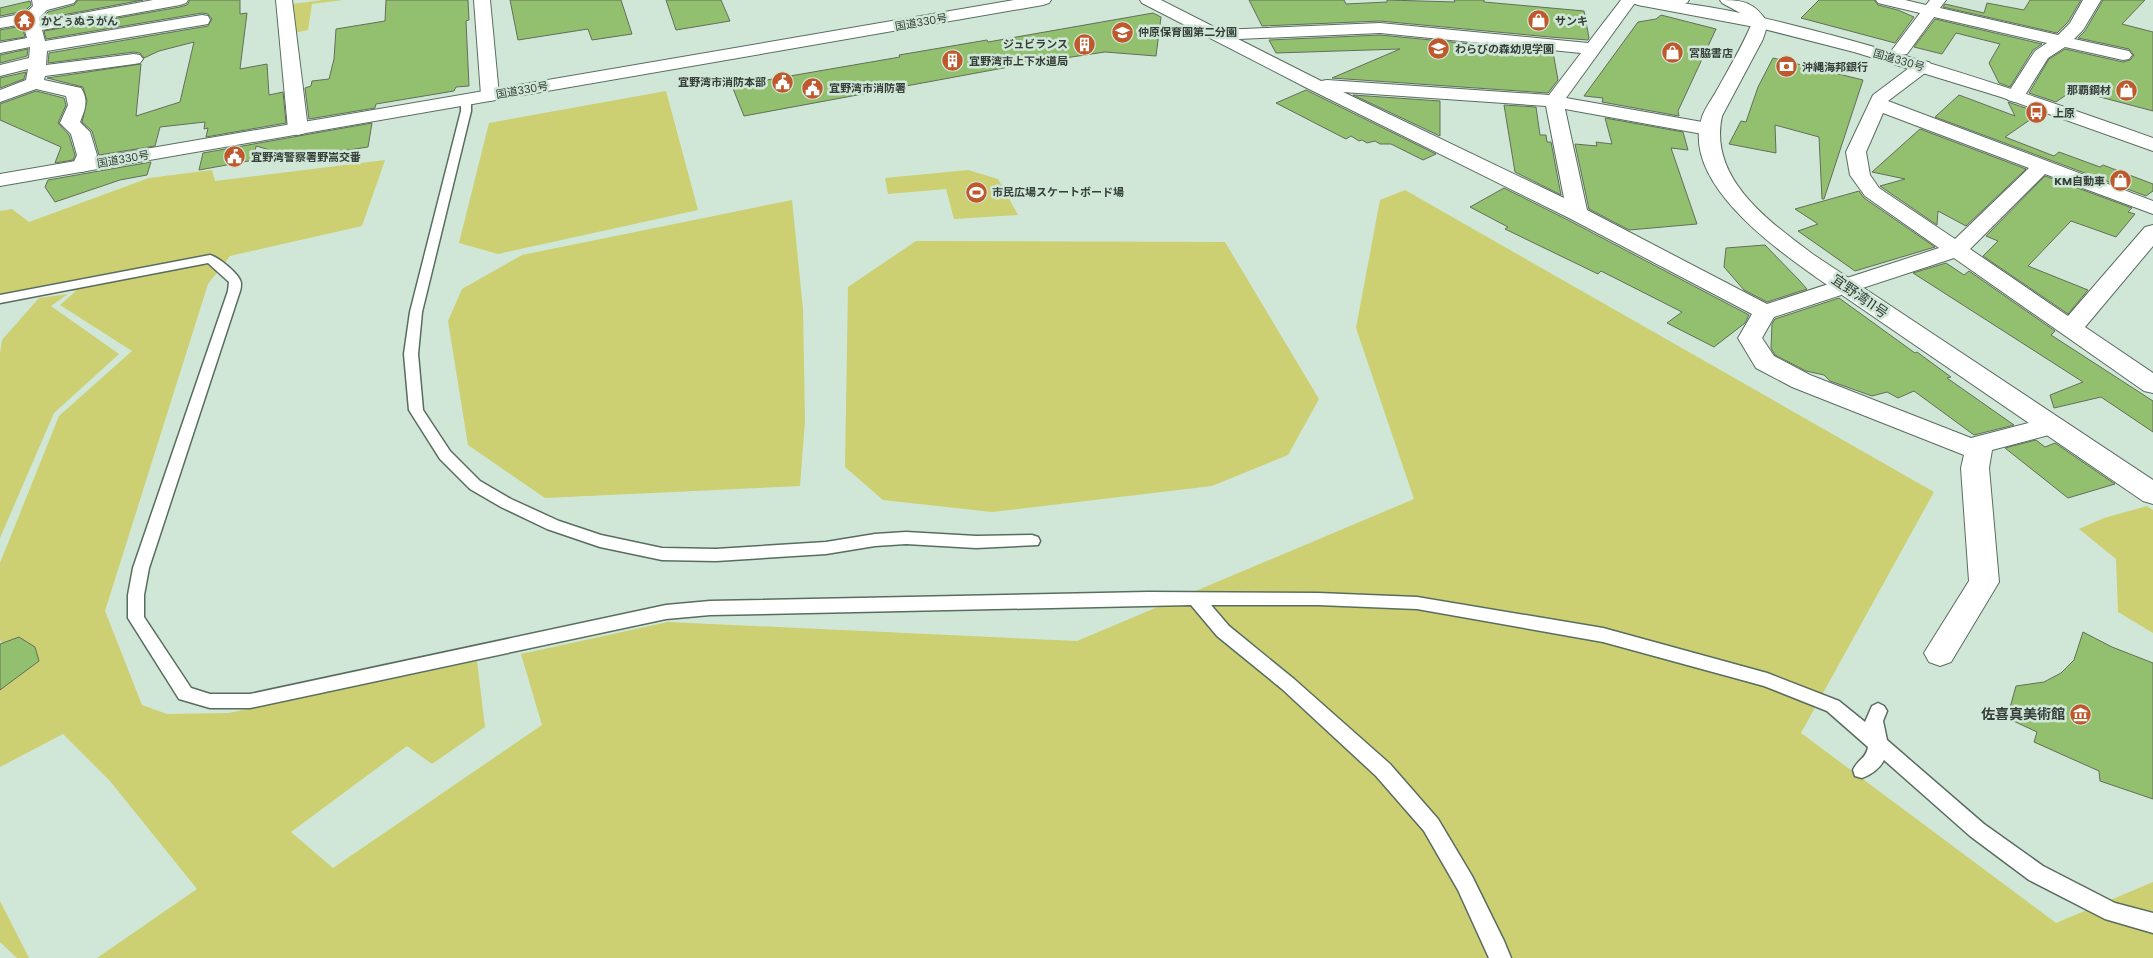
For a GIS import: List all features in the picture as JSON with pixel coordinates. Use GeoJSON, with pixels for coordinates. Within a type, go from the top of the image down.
{"type":"FeatureCollection","features":[{"type":"Feature","properties":{"kind":"main road"},"geometry":{"type":"LineString","coordinates":[[0,96],[36,39],[68,0]]}},
{"type":"Feature","properties":{"kind":"main road"},"geometry":{"type":"LineString","coordinates":[[0,48],[180,0]]}},
{"type":"Feature","properties":{"kind":"main road"},"geometry":{"type":"LineString","coordinates":[[284,0],[298,129]]}},
{"type":"Feature","properties":{"kind":"main road"},"geometry":{"type":"LineString","coordinates":[[482,0],[490,95]]}},
{"type":"Feature","properties":{"kind":"main road","name":"国道330号"},"geometry":{"type":"LineString","coordinates":[[0,180],[1043,0]]}},
{"type":"Feature","properties":{"kind":"main road"},"geometry":{"type":"LineString","coordinates":[[1148,0],[1313,84],[1577,213],[1765,312]]}},
{"type":"Feature","properties":{"kind":"main road"},"geometry":{"type":"LineString","coordinates":[[1577,213],[1554,101],[1593,48],[1637,0],[1681,0]]}},
{"type":"Feature","properties":{"kind":"main road","name":"国道330号"},"geometry":{"type":"LineString","coordinates":[[1637,0],[1760,23],[1923,66],[2015,96],[2153,145]]}},
{"type":"Feature","properties":{"kind":"main road"},"geometry":{"type":"LineString","coordinates":[[1313,84],[1554,101],[1708,129],[1712,116],[1754,39],[1760,23],[1752,12],[1728,0]]}},
{"type":"Feature","properties":{"kind":"main road"},"geometry":{"type":"LineString","coordinates":[[1884,0],[1934,6],[2123,55]]}},
{"type":"Feature","properties":{"kind":"main road"},"geometry":{"type":"LineString","coordinates":[[2015,96],[2041,55],[2063,40],[2086,28],[2090,2],[2093,0]]}},
{"type":"Feature","properties":{"kind":"main road"},"geometry":{"type":"LineString","coordinates":[[1901,50],[1934,6]]}},
{"type":"Feature","properties":{"kind":"main road"},"geometry":{"type":"LineString","coordinates":[[0,72],[36,39],[202,20]]}},
{"type":"Feature","properties":{"kind":"main road"},"geometry":{"type":"LineString","coordinates":[[0,23],[36,39],[134,58]]}},
{"type":"Feature","properties":{"kind":"main road"},"geometry":{"type":"LineString","coordinates":[[1216,35],[1380,28],[1593,48]]}},
{"type":"Feature","properties":{"kind":"main road"},"geometry":{"type":"LineString","coordinates":[[36,39],[74,92],[77,105],[70,122],[80,132],[87,155],[82,166]]}},
{"type":"Feature","properties":{"kind":"main road"},"geometry":{"type":"LineString","coordinates":[[1923,66],[1880,99],[1856,152],[1860,175],[1872,192],[2153,385]]}},
{"type":"Feature","properties":{"kind":"main road"},"geometry":{"type":"LineString","coordinates":[[1878,104],[2153,208]]}},
{"type":"Feature","properties":{"kind":"main road","name":"宜野湾11号"},"geometry":{"type":"LineString","coordinates":[[1708,129],[1712,153],[1718,170],[1728,188],[1774,235],[1845,286],[2153,494]]}},
{"type":"Feature","properties":{"kind":"main road"},"geometry":{"type":"LineString","coordinates":[[1979,451],[1801,381],[1765,362],[1750,338],[1765,312],[1957,250],[2041,167]]}},
{"type":"Feature","properties":{"kind":"main road"},"geometry":{"type":"LineString","coordinates":[[2070,329],[2153,232]]}},
{"type":"Feature","properties":{"kind":"main road"},"geometry":{"type":"LineString","coordinates":[[1940,653],[1984,582],[1975,468],[1980,444],[2051,426]]}},
{"type":"Feature","properties":{"kind":"lane"},"geometry":{"type":"LineString","coordinates":[[466,99],[466,111],[416,312],[411,354],[416,410],[445,455],[475,485],[506,503],[553,525],[600,541],[662,554],[725,555],[826,548],[875,540],[906,538],[976,542],[1032,541]]}},
{"type":"Feature","properties":{"kind":"lane"},"geometry":{"type":"LineString","coordinates":[[0,299],[210,260],[224,269],[235,281],[234,291],[141,568],[136,595],[136,618],[185,694],[210,700],[250,701],[666,612],[710,608],[1195,598],[1318,599],[1417,603],[1603,635],[1767,680],[1832,706],[1939,795],[1977,830],[2036,873],[2112,912],[2153,923]]}},
{"type":"Feature","properties":{"kind":"lane"},"geometry":{"type":"LineString","coordinates":[[1195,598],[1224,631],[1288,684],[1383,770],[1430,825],[1465,883],[1497,948],[1500,958]]}},
{"type":"Feature","properties":{"kind":"lane"},"geometry":{"type":"LineString","coordinates":[[1862,770],[1876,759],[1878,744],[1874,721],[1878,712]]}},
{"type":"Feature","properties":{"kind":"green space"},"geometry":{"type":"Polygon","coordinates":[[[323,0],[343,0],[312,4],[308,30],[294,33],[292,4],[323,0]]]}},
{"type":"Feature","properties":{"kind":"green space"},"geometry":{"type":"Polygon","coordinates":[[[666,91],[698,210],[498,254],[459,243],[489,123],[666,91]]]}},
{"type":"Feature","properties":{"kind":"green space"},"geometry":{"type":"Polygon","coordinates":[[[385,160],[362,226],[230,256],[208,284],[105,611],[142,705],[167,714],[229,713],[477,661],[485,727],[432,764],[407,746],[291,832],[333,868],[542,725],[521,654],[668,622],[1077,641],[1414,499],[1356,328],[1380,200],[1405,190],[1934,492],[1801,733],[2056,923],[2153,882],[2153,958],[97,958],[197,889],[110,781],[63,734],[0,767],[0,674],[17,662],[0,640],[0,563],[59,416],[132,351],[60,305],[76,291],[39,287],[0,295],[0,211],[12,209],[29,222],[149,178],[212,170],[215,181],[385,160]]]}},
{"type":"Feature","properties":{"kind":"green space","name":"市民広場スケートボード場"},"geometry":{"type":"Polygon","coordinates":[[[968,170],[998,179],[1018,215],[954,219],[946,189],[888,194],[885,178],[968,170]]]}},
{"type":"Feature","properties":{"kind":"green space"},"geometry":{"type":"Polygon","coordinates":[[[792,200],[803,309],[805,420],[800,486],[545,498],[468,445],[448,321],[462,289],[522,255],[792,200]]]}},
{"type":"Feature","properties":{"kind":"green space"},"geometry":{"type":"Polygon","coordinates":[[[916,241],[1225,242],[1319,399],[1288,455],[1212,486],[992,512],[883,500],[845,467],[848,287],[916,241]]]}},
{"type":"Feature","properties":{"kind":"green space"},"geometry":{"type":"Polygon","coordinates":[[[68,294],[51,306],[119,354],[54,413],[0,538],[0,353],[2,340],[39,298],[68,294]]]}},
{"type":"Feature","properties":{"kind":"green space"},"geometry":{"type":"Polygon","coordinates":[[[2147,506],[2153,510],[2153,633],[2118,612],[2116,559],[2079,529],[2104,518],[2147,506]]]}},
{"type":"Feature","properties":{"kind":"green space"},"geometry":{"type":"Polygon","coordinates":[[[0,901],[29,958],[17,958],[0,942],[0,901]]]}},
{"type":"Feature","properties":{"kind":"building"},"geometry":{"type":"Polygon","coordinates":[[[78,0],[143,0],[41,19],[48,12],[74,5],[78,0]]]}},
{"type":"Feature","properties":{"kind":"building"},"geometry":{"type":"Polygon","coordinates":[[[190,0],[240,0],[240,14],[247,13],[240,69],[267,64],[269,95],[283,92],[286,123],[206,137],[208,128],[204,129],[205,122],[160,127],[155,146],[99,155],[92,131],[82,122],[87,101],[83,87],[47,78],[141,64],[136,116],[180,102],[194,42],[159,51],[144,58],[140,53],[134,52],[48,63],[49,53],[208,26],[212,19],[208,14],[202,13],[46,39],[44,31],[180,7],[187,5],[190,0]]]}},
{"type":"Feature","properties":{"kind":"building"},"geometry":{"type":"Polygon","coordinates":[[[386,0],[468,0],[469,20],[466,21],[469,86],[456,87],[454,91],[376,104],[375,108],[309,119],[305,88],[311,86],[312,81],[329,79],[334,59],[336,29],[385,21],[386,0]]]}},
{"type":"Feature","properties":{"kind":"building"},"geometry":{"type":"Polygon","coordinates":[[[510,0],[621,0],[632,34],[592,40],[588,29],[518,40],[510,0]]]}},
{"type":"Feature","properties":{"kind":"building"},"geometry":{"type":"Polygon","coordinates":[[[666,0],[721,0],[730,21],[676,30],[666,0]]]}},
{"type":"Feature","properties":{"kind":"building"},"geometry":{"type":"Polygon","coordinates":[[[1249,0],[1344,0],[1346,4],[1387,2],[1387,0],[1455,2],[1454,0],[1484,0],[1484,2],[1584,11],[1589,38],[1588,40],[1550,37],[1380,21],[1262,26],[1249,0]]]}},
{"type":"Feature","properties":{"kind":"building"},"geometry":{"type":"Polygon","coordinates":[[[1819,0],[1874,0],[1878,5],[1898,10],[1914,17],[1895,43],[1801,18],[1819,0]]]}},
{"type":"Feature","properties":{"kind":"building"},"geometry":{"type":"Polygon","coordinates":[[[2030,0],[2081,0],[2068,22],[2057,33],[1943,7],[1945,4],[1984,13],[1987,3],[2024,10],[2030,0]]]}},
{"type":"Feature","properties":{"kind":"building"},"geometry":{"type":"Polygon","coordinates":[[[2103,0],[2145,0],[2122,24],[2153,32],[2153,111],[2085,93],[2083,97],[2069,93],[2056,102],[2029,93],[2049,59],[2065,49],[2123,62],[2130,60],[2134,55],[2129,49],[2078,38],[2085,31],[2103,0]]]}},
{"type":"Feature","properties":{"kind":"building"},"geometry":{"type":"Polygon","coordinates":[[[30,1],[31,5],[25,11],[0,16],[0,8],[30,1]]]}},
{"type":"Feature","properties":{"kind":"building"},"geometry":{"type":"Polygon","coordinates":[[[1153,13],[1161,17],[1156,56],[1105,52],[1025,64],[744,116],[732,86],[900,57],[899,55],[987,40],[988,42],[1153,13]]]}},
{"type":"Feature","properties":{"kind":"building"},"geometry":{"type":"Polygon","coordinates":[[[1661,15],[1716,29],[1678,111],[1679,116],[1602,102],[1603,98],[1584,96],[1638,22],[1656,19],[1661,15]]]}},
{"type":"Feature","properties":{"kind":"building"},"geometry":{"type":"Polygon","coordinates":[[[1935,19],[2042,44],[2033,50],[2010,87],[1999,83],[1989,63],[2000,44],[1956,33],[1942,54],[1914,47],[1935,19]]]}},
{"type":"Feature","properties":{"kind":"building"},"geometry":{"type":"Polygon","coordinates":[[[22,26],[25,37],[0,41],[0,30],[22,26]]]}},
{"type":"Feature","properties":{"kind":"building"},"geometry":{"type":"Polygon","coordinates":[[[1380,35],[1553,52],[1558,80],[1548,93],[1332,78],[1400,49],[1276,53],[1269,40],[1380,35]]]}},
{"type":"Feature","properties":{"kind":"building"},"geometry":{"type":"Polygon","coordinates":[[[28,49],[27,56],[0,63],[0,55],[28,49]]]}},
{"type":"Feature","properties":{"kind":"building"},"geometry":{"type":"Polygon","coordinates":[[[1773,58],[1863,80],[1824,199],[1822,199],[1819,137],[1775,125],[1776,153],[1729,144],[1741,121],[1746,122],[1758,87],[1773,58]]]}},
{"type":"Feature","properties":{"kind":"building"},"geometry":{"type":"Polygon","coordinates":[[[26,72],[24,79],[0,88],[0,78],[26,72]]]}},
{"type":"Feature","properties":{"kind":"building"},"geometry":{"type":"Polygon","coordinates":[[[1306,90],[1436,154],[1423,160],[1391,144],[1380,144],[1375,141],[1367,143],[1351,136],[1346,139],[1276,103],[1306,90]]]}},
{"type":"Feature","properties":{"kind":"building"},"geometry":{"type":"Polygon","coordinates":[[[36,91],[64,98],[66,105],[58,123],[69,135],[75,155],[73,160],[55,163],[61,147],[0,120],[0,104],[36,91]]]}},
{"type":"Feature","properties":{"kind":"building"},"geometry":{"type":"Polygon","coordinates":[[[1353,95],[1440,101],[1440,136],[1353,95]]]}},
{"type":"Feature","properties":{"kind":"building"},"geometry":{"type":"Polygon","coordinates":[[[1959,95],[2015,116],[2008,102],[2040,113],[2005,137],[2054,156],[2059,152],[2100,167],[2103,165],[2153,184],[2153,191],[2146,196],[1935,117],[1959,95]]]}},
{"type":"Feature","properties":{"kind":"building"},"geometry":{"type":"Polygon","coordinates":[[[1504,105],[1536,107],[1540,135],[1546,135],[1547,142],[1551,142],[1561,195],[1515,172],[1504,105]]]}},
{"type":"Feature","properties":{"kind":"building"},"geometry":{"type":"Polygon","coordinates":[[[1605,118],[1683,132],[1688,150],[1671,148],[1697,224],[1629,230],[1589,209],[1575,144],[1597,146],[1596,142],[1612,144],[1605,118]]]}},
{"type":"Feature","properties":{"kind":"building"},"geometry":{"type":"Polygon","coordinates":[[[372,123],[368,147],[297,158],[256,146],[254,160],[199,170],[203,153],[372,123]]]}},
{"type":"Feature","properties":{"kind":"building"},"geometry":{"type":"Polygon","coordinates":[[[1920,129],[2026,169],[1966,226],[1938,211],[1937,225],[1880,186],[1905,179],[1872,172],[1920,129]]]}},
{"type":"Feature","properties":{"kind":"building"},"geometry":{"type":"Polygon","coordinates":[[[151,162],[147,175],[120,180],[55,202],[45,187],[48,180],[151,162]]]}},
{"type":"Feature","properties":{"kind":"building"},"geometry":{"type":"Polygon","coordinates":[[[2045,176],[2132,208],[2128,212],[2135,214],[2116,237],[2071,221],[2028,266],[2088,290],[2068,314],[1983,256],[1998,241],[1986,236],[2045,176]]]}},
{"type":"Feature","properties":{"kind":"building"},"geometry":{"type":"Polygon","coordinates":[[[1504,188],[1749,315],[1745,323],[1714,347],[1667,323],[1682,312],[1601,271],[1598,274],[1505,229],[1508,227],[1470,207],[1504,188]]]}},
{"type":"Feature","properties":{"kind":"building"},"geometry":{"type":"Polygon","coordinates":[[[1859,191],[1864,198],[1935,247],[1855,271],[1798,231],[1818,224],[1795,209],[1859,191]]]}},
{"type":"Feature","properties":{"kind":"building"},"geometry":{"type":"Polygon","coordinates":[[[1765,245],[1807,289],[1767,302],[1744,290],[1724,267],[1726,248],[1765,245]]]}},
{"type":"Feature","properties":{"kind":"building"},"geometry":{"type":"Polygon","coordinates":[[[1946,263],[1964,275],[1969,271],[2055,331],[2051,335],[2153,401],[2153,432],[2101,397],[2054,408],[2050,395],[2083,382],[1913,273],[1946,263]]]}},
{"type":"Feature","properties":{"kind":"building"},"geometry":{"type":"Polygon","coordinates":[[[1839,298],[1915,353],[1917,352],[1951,377],[1947,378],[2014,425],[1974,435],[1914,391],[1898,398],[1887,392],[1872,396],[1830,381],[1824,375],[1806,371],[1775,355],[1771,348],[1772,324],[1775,319],[1839,298]]]}},
{"type":"Feature","properties":{"kind":"building"},"geometry":{"type":"Polygon","coordinates":[[[2036,440],[2045,447],[2055,443],[2115,484],[2068,498],[2005,448],[2036,440]]]}},
{"type":"Feature","properties":{"kind":"building","name":"佐喜真美術館"},"geometry":{"type":"Polygon","coordinates":[[[2083,632],[2112,647],[2153,663],[2153,799],[2100,781],[2099,771],[2034,742],[2037,732],[2007,718],[2016,686],[2044,682],[2061,673],[2074,660],[2083,632]]]}},
{"type":"Feature","properties":{"kind":"building"},"geometry":{"type":"Polygon","coordinates":[[[19,637],[35,647],[39,661],[0,690],[0,644],[19,637]]]}},
{"type":"Feature","properties":{"kind":"place","name":"かどぅぬうがん"},"geometry":{"type":"Point","coordinates":[25,21]}},
{"type":"Feature","properties":{"kind":"place","name":"サンキ"},"geometry":{"type":"Point","coordinates":[1539,21]}},
{"type":"Feature","properties":{"kind":"place","name":"仲原保育園第二分園"},"geometry":{"type":"Point","coordinates":[1122,32]}},
{"type":"Feature","properties":{"kind":"place","name":"ジュビランス"},"geometry":{"type":"Point","coordinates":[1084,44]}},
{"type":"Feature","properties":{"kind":"place","name":"わらびの森幼児学園"},"geometry":{"type":"Point","coordinates":[1439,49]}},
{"type":"Feature","properties":{"kind":"place","name":"宮脇書店"},"geometry":{"type":"Point","coordinates":[1673,53]}},
{"type":"Feature","properties":{"kind":"place","name":"宜野湾市上下水道局"},"geometry":{"type":"Point","coordinates":[953,61]}},
{"type":"Feature","properties":{"kind":"place","name":"沖縄海邦銀行"},"geometry":{"type":"Point","coordinates":[1786,67]}},
{"type":"Feature","properties":{"kind":"place","name":"宜野湾市消防本部"},"geometry":{"type":"Point","coordinates":[782,82]}},
{"type":"Feature","properties":{"kind":"place","name":"宜野湾市消防署"},"geometry":{"type":"Point","coordinates":[813,88]}},
{"type":"Feature","properties":{"kind":"place","name":"那覇鋼材"},"geometry":{"type":"Point","coordinates":[2127,90]}},
{"type":"Feature","properties":{"kind":"place","name":"上原"},"geometry":{"type":"Point","coordinates":[2037,113]}},
{"type":"Feature","properties":{"kind":"place","name":"宜野湾警察署野嵩交番"},"geometry":{"type":"Point","coordinates":[235,157]}},
{"type":"Feature","properties":{"kind":"place","name":"KM自動車"},"geometry":{"type":"Point","coordinates":[2121,181]}},
{"type":"Feature","properties":{"kind":"place","name":"市民広場スケートボード場"},"geometry":{"type":"Point","coordinates":[976,192]}},
{"type":"Feature","properties":{"kind":"place","name":"佐喜真美術館"},"geometry":{"type":"Point","coordinates":[2081,714]}}]}
